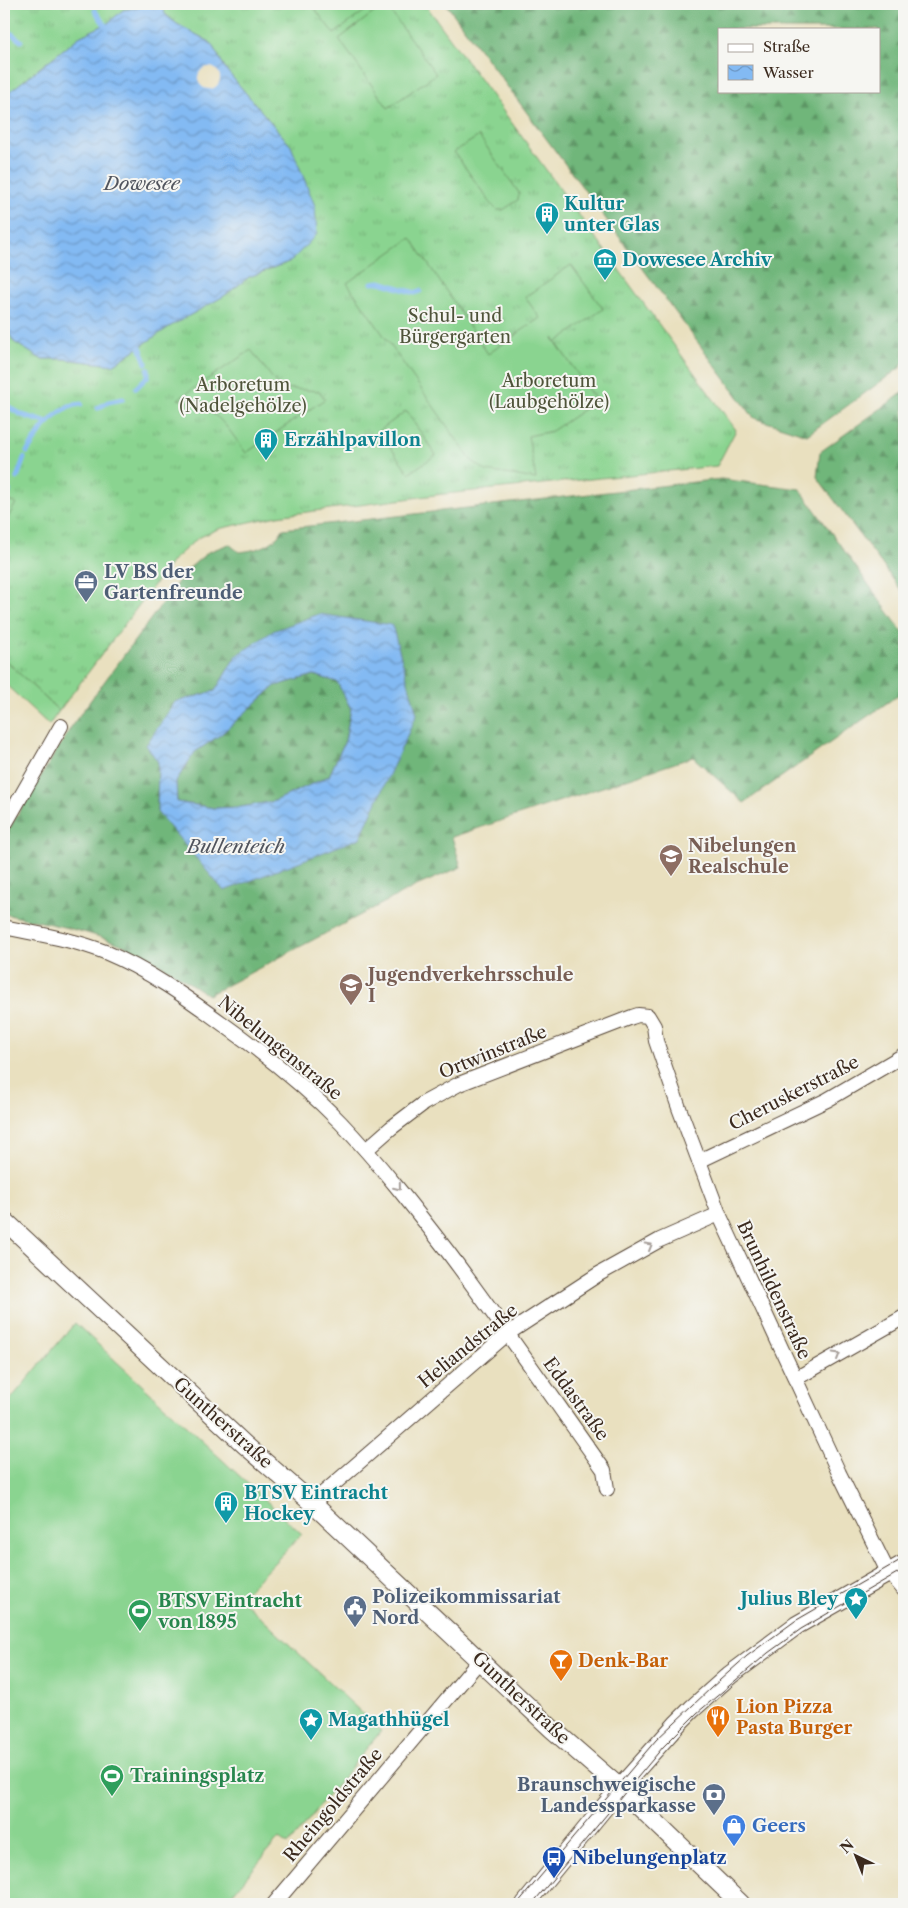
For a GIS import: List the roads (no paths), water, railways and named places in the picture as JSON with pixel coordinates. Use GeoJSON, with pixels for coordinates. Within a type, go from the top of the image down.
{"type":"FeatureCollection","features":[{"type":"Feature","properties":{"kind":"street"},"geometry":{"type":"LineString","coordinates":[[4,826],[60,726]]}},
{"type":"Feature","properties":{"kind":"street","name":"Nibelungenstraße"},"geometry":{"type":"LineString","coordinates":[[4,926],[102,951],[155,977],[201,1008],[283,1070],[313,1096],[366,1150],[411,1203],[507,1334]]}},
{"type":"Feature","properties":{"kind":"street","name":"Ortwinstraße"},"geometry":{"type":"LineString","coordinates":[[366,1150],[391,1128],[424,1104],[459,1084],[632,1017],[638,1015],[648,1016]]}},
{"type":"Feature","properties":{"kind":"street","name":"Brunhildenstraße"},"geometry":{"type":"LineString","coordinates":[[648,1016],[654,1026],[658,1047],[719,1214],[839,1473],[889,1572],[904,1590]]}},
{"type":"Feature","properties":{"kind":"street","name":"Cheruskerstraße"},"geometry":{"type":"LineString","coordinates":[[699,1160],[828,1100],[904,1055]]}},
{"type":"Feature","properties":{"kind":"street","name":"Heliandstraße"},"geometry":{"type":"LineString","coordinates":[[312,1503],[507,1334],[606,1271],[660,1240],[719,1214]]}},
{"type":"Feature","properties":{"kind":"street","name":"Guntherstraße"},"geometry":{"type":"LineString","coordinates":[[4,1220],[245,1445],[312,1503],[620,1788]]}},
{"type":"Feature","properties":{"kind":"street"},"geometry":{"type":"LineString","coordinates":[[795,1379],[904,1316]]}},
{"type":"Feature","properties":{"kind":"street","name":"Eddastraße"},"geometry":{"type":"LineString","coordinates":[[507,1334],[604,1470],[607,1489]]}},
{"type":"Feature","properties":{"kind":"street"},"geometry":{"type":"LineString","coordinates":[[525,1904],[620,1788],[678,1722],[730,1675],[797,1625],[904,1564]]}},
{"type":"Feature","properties":{"kind":"street","name":"Rheingoldstraße"},"geometry":{"type":"LineString","coordinates":[[274,1904],[480,1660]]}},
{"type":"Feature","properties":{"kind":"street"},"geometry":{"type":"LineString","coordinates":[[620,1788],[741,1904]]}},
{"type":"Feature","properties":{"kind":"water","name":"Dowesee"},"geometry":{"type":"Polygon","coordinates":[[[151,4],[162,4],[165,14],[177,24],[210,42],[227,71],[291,146],[315,206],[317,234],[291,261],[249,277],[224,296],[169,327],[113,365],[64,359],[41,359],[14,342],[4,324],[4,98],[79,37],[108,23],[123,10],[151,4]]]}},
{"type":"Feature","properties":{"kind":"water","name":"Bullenteich"},"geometry":{"type":"Polygon","coordinates":[[[319,614],[392,625],[417,714],[360,838],[224,891],[157,812],[158,762],[146,745],[175,702],[215,691],[236,656],[273,631],[319,614]],[[314,675],[275,686],[220,735],[195,752],[176,781],[177,802],[214,808],[241,807],[275,801],[329,776],[345,741],[351,709],[337,682],[314,675]]]}},
{"type":"Feature","properties":{"kind":"waterway"},"geometry":{"type":"LineString","coordinates":[[95,11],[108,29]]}},
{"type":"Feature","properties":{"kind":"waterway"},"geometry":{"type":"LineString","coordinates":[[4,28],[21,41]]}},
{"type":"Feature","properties":{"kind":"waterway"},"geometry":{"type":"LineString","coordinates":[[372,283],[380,282],[415,293],[420,291]]}},
{"type":"Feature","properties":{"kind":"waterway"},"geometry":{"type":"LineString","coordinates":[[140,347],[146,363]]}},
{"type":"Feature","properties":{"kind":"waterway"},"geometry":{"type":"LineString","coordinates":[[136,388],[148,376],[148,369]]}},
{"type":"Feature","properties":{"kind":"waterway"},"geometry":{"type":"LineString","coordinates":[[98,408],[108,402],[123,399]]}},
{"type":"Feature","properties":{"kind":"waterway"},"geometry":{"type":"LineString","coordinates":[[4,404],[22,415],[48,423]]}},
{"type":"Feature","properties":{"kind":"waterway"},"geometry":{"type":"LineString","coordinates":[[59,413],[69,406],[81,404]]}},
{"type":"Feature","properties":{"kind":"waterway"},"geometry":{"type":"LineString","coordinates":[[27,452],[43,428],[56,415]]}},
{"type":"Feature","properties":{"kind":"waterway"},"geometry":{"type":"LineString","coordinates":[[17,478],[24,458]]}},
{"type":"Feature","properties":{"kind":"waterway"},"geometry":{"type":"LineString","coordinates":[[7,496],[9,491]]}},
{"type":"Feature","properties":{"kind":"tram line"},"geometry":{"type":"LineString","coordinates":[[517,1904],[656,1740],[711,1688],[747,1656],[795,1621],[904,1558]]}},
{"type":"Feature","properties":{"kind":"tram line"},"geometry":{"type":"LineString","coordinates":[[532,1904],[663,1747],[697,1713],[768,1653],[801,1629],[904,1569]]}},
{"type":"Feature","properties":{"kind":"place","name":"Kultur unter Glas"},"geometry":{"type":"Point","coordinates":[547,235]}},
{"type":"Feature","properties":{"kind":"place","name":"Dowesee Archiv"},"geometry":{"type":"Point","coordinates":[605,281]}},
{"type":"Feature","properties":{"kind":"place","name":"Erzählpavillon"},"geometry":{"type":"Point","coordinates":[266,461]}},
{"type":"Feature","properties":{"kind":"place","name":"LV BS der Gartenfreunde"},"geometry":{"type":"Point","coordinates":[86,603]}},
{"type":"Feature","properties":{"kind":"place","name":"Nibelungen Realschule"},"geometry":{"type":"Point","coordinates":[671,877]}},
{"type":"Feature","properties":{"kind":"place","name":"Jugendverkehrsschule I"},"geometry":{"type":"Point","coordinates":[351,1006]}},
{"type":"Feature","properties":{"kind":"place","name":"BTSV Eintracht Hockey"},"geometry":{"type":"Point","coordinates":[226,1524]}},
{"type":"Feature","properties":{"kind":"place","name":"Julius Bley"},"geometry":{"type":"Point","coordinates":[856,1620]}},
{"type":"Feature","properties":{"kind":"place","name":"Polizeikommissariat Nord"},"geometry":{"type":"Point","coordinates":[355,1628]}},
{"type":"Feature","properties":{"kind":"place","name":"BTSV Eintracht von 1895"},"geometry":{"type":"Point","coordinates":[140,1632]}},
{"type":"Feature","properties":{"kind":"place","name":"Denk-Bar"},"geometry":{"type":"Point","coordinates":[561,1682]}},
{"type":"Feature","properties":{"kind":"place","name":"Lion Pizza Pasta Burger"},"geometry":{"type":"Point","coordinates":[718,1738]}},
{"type":"Feature","properties":{"kind":"place","name":"Magathhügel"},"geometry":{"type":"Point","coordinates":[311,1741]}},
{"type":"Feature","properties":{"kind":"place","name":"Trainingsplatz"},"geometry":{"type":"Point","coordinates":[112,1797]}},
{"type":"Feature","properties":{"kind":"place","name":"Braunschweigische Landessparkasse"},"geometry":{"type":"Point","coordinates":[714,1816]}},
{"type":"Feature","properties":{"kind":"place","name":"Geers"},"geometry":{"type":"Point","coordinates":[734,1847]}},
{"type":"Feature","properties":{"kind":"place","name":"Nibelungenplatz"},"geometry":{"type":"Point","coordinates":[554,1879]}},
{"type":"Feature","properties":{"kind":"park label","name":"Schul- und Bürgergarten"},"geometry":{"type":"Point","coordinates":[455,326]}},
{"type":"Feature","properties":{"kind":"park label","name":"Arboretum (Laubgehölze)"},"geometry":{"type":"Point","coordinates":[549,391]}},
{"type":"Feature","properties":{"kind":"park label","name":"Arboretum (Nadelgehölze)"},"geometry":{"type":"Point","coordinates":[243,395]}}]}
